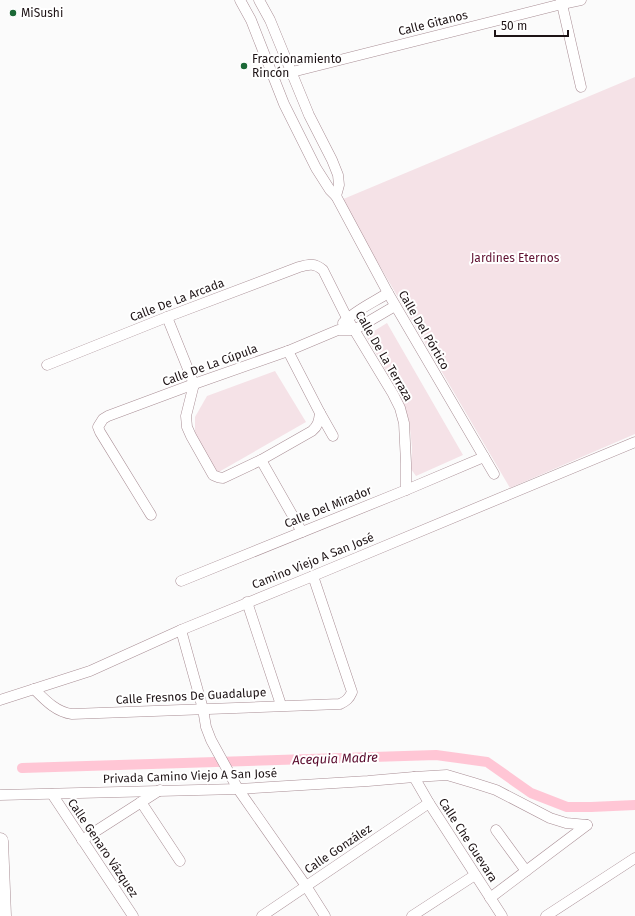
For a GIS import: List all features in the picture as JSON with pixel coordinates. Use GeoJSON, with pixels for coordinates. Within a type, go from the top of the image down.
{"type":"FeatureCollection","features":[{"type":"Feature","properties":{"kind":"main road"},"geometry":{"type":"LineString","coordinates":[[0,841],[3,916]]}},
{"type":"Feature","properties":{"kind":"street","name":"Calle Del Pórtico"},"geometry":{"type":"LineString","coordinates":[[240,0],[251,20],[288,111],[316,168],[330,190],[336,196],[395,306],[494,474]]}},
{"type":"Feature","properties":{"kind":"street"},"geometry":{"type":"LineString","coordinates":[[260,0],[310,115],[332,160],[338,176],[339,185],[336,196]]}},
{"type":"Feature","properties":{"kind":"street","name":"Calle Gitanos"},"geometry":{"type":"LineString","coordinates":[[292,72],[562,2],[581,0]]}},
{"type":"Feature","properties":{"kind":"street"},"geometry":{"type":"LineString","coordinates":[[562,2],[581,87]]}},
{"type":"Feature","properties":{"kind":"street","name":"Calle De La Arcada"},"geometry":{"type":"LineString","coordinates":[[47,365],[167,317],[299,267],[312,264],[318,266]]}},
{"type":"Feature","properties":{"kind":"street","name":"Calle De La Terraza"},"geometry":{"type":"LineString","coordinates":[[318,266],[323,270],[354,330],[394,394],[400,408],[404,423],[406,490]]}},
{"type":"Feature","properties":{"kind":"street","name":"Calle De La Cúpula"},"geometry":{"type":"LineString","coordinates":[[338,330],[348,318],[388,293]]}},
{"type":"Feature","properties":{"kind":"street"},"geometry":{"type":"LineString","coordinates":[[354,330],[395,306]]}},
{"type":"Feature","properties":{"kind":"street"},"geometry":{"type":"LineString","coordinates":[[167,317],[194,384],[186,416],[187,427],[214,475],[224,478],[261,460],[312,431],[317,427],[320,413]]}},
{"type":"Feature","properties":{"kind":"street","name":"Calle De La Cúpula"},"geometry":{"type":"LineString","coordinates":[[152,515],[100,432],[98,427],[103,419],[194,384],[288,351],[338,330],[354,330]]}},
{"type":"Feature","properties":{"kind":"street"},"geometry":{"type":"LineString","coordinates":[[288,351],[333,436]]}},
{"type":"Feature","properties":{"kind":"street","name":"Camino Viejo A San José"},"geometry":{"type":"LineString","coordinates":[[0,700],[90,671],[247,602],[635,442]]}},
{"type":"Feature","properties":{"kind":"street","name":"Calle Del Mirador"},"geometry":{"type":"LineString","coordinates":[[181,581],[484,457]]}},
{"type":"Feature","properties":{"kind":"street"},"geometry":{"type":"LineString","coordinates":[[261,460],[302,532]]}},
{"type":"Feature","properties":{"kind":"street","name":"Calle Fresnos De Guadalupe"},"geometry":{"type":"LineString","coordinates":[[34,689],[58,710],[72,714],[203,710],[281,705],[340,704],[345,702],[350,698],[352,692],[313,576]]}},
{"type":"Feature","properties":{"kind":"street"},"geometry":{"type":"LineString","coordinates":[[247,602],[281,705]]}},
{"type":"Feature","properties":{"kind":"street"},"geometry":{"type":"LineString","coordinates":[[181,630],[203,710],[206,727],[220,756],[238,788],[325,916]]}},
{"type":"Feature","properties":{"kind":"street","name":"Privada Camino Viejo A San José"},"geometry":{"type":"LineString","coordinates":[[0,796],[238,788],[360,782],[447,775],[496,790],[550,818],[566,823],[587,826],[526,871]]}},
{"type":"Feature","properties":{"kind":"street","name":"Calle Che Guevara"},"geometry":{"type":"LineString","coordinates":[[414,777],[502,916]]}},
{"type":"Feature","properties":{"kind":"street"},"geometry":{"type":"LineString","coordinates":[[82,840],[160,790]]}},
{"type":"Feature","properties":{"kind":"street","name":"Calle Genaro Vázquez"},"geometry":{"type":"LineString","coordinates":[[52,794],[132,916]]}},
{"type":"Feature","properties":{"kind":"street"},"geometry":{"type":"LineString","coordinates":[[141,802],[180,861]]}},
{"type":"Feature","properties":{"kind":"street","name":"Calle González"},"geometry":{"type":"LineString","coordinates":[[262,916],[430,803]]}},
{"type":"Feature","properties":{"kind":"street"},"geometry":{"type":"LineString","coordinates":[[490,898],[526,871],[496,830]]}},
{"type":"Feature","properties":{"kind":"street"},"geometry":{"type":"LineString","coordinates":[[549,915],[635,858]]}},
{"type":"Feature","properties":{"kind":"street"},"geometry":{"type":"LineString","coordinates":[[412,916],[475,875]]}},
{"type":"Feature","properties":{"kind":"green space","name":"Jardines Eternos"},"geometry":{"type":"Polygon","coordinates":[[[635,77],[635,434],[510,488],[341,200],[635,77]]]}},
{"type":"Feature","properties":{"kind":"green space"},"geometry":{"type":"Polygon","coordinates":[[[387,323],[463,455],[416,476],[411,469],[412,447],[409,420],[401,397],[366,336],[387,323]]]}},
{"type":"Feature","properties":{"kind":"green space"},"geometry":{"type":"Polygon","coordinates":[[[275,371],[306,422],[217,473],[195,437],[195,417],[207,396],[275,371]]]}},
{"type":"Feature","properties":{"kind":"waterway","name":"Acequia Madre"},"geometry":{"type":"LineString","coordinates":[[22,768],[436,755],[487,762],[531,793],[567,807],[635,805]]}},
{"type":"Feature","properties":{"kind":"place","name":"MiSushi"},"geometry":{"type":"Point","coordinates":[13,13]}},
{"type":"Feature","properties":{"kind":"place","name":"Fraccionamiento Rincón"},"geometry":{"type":"Point","coordinates":[244,66]}}]}
